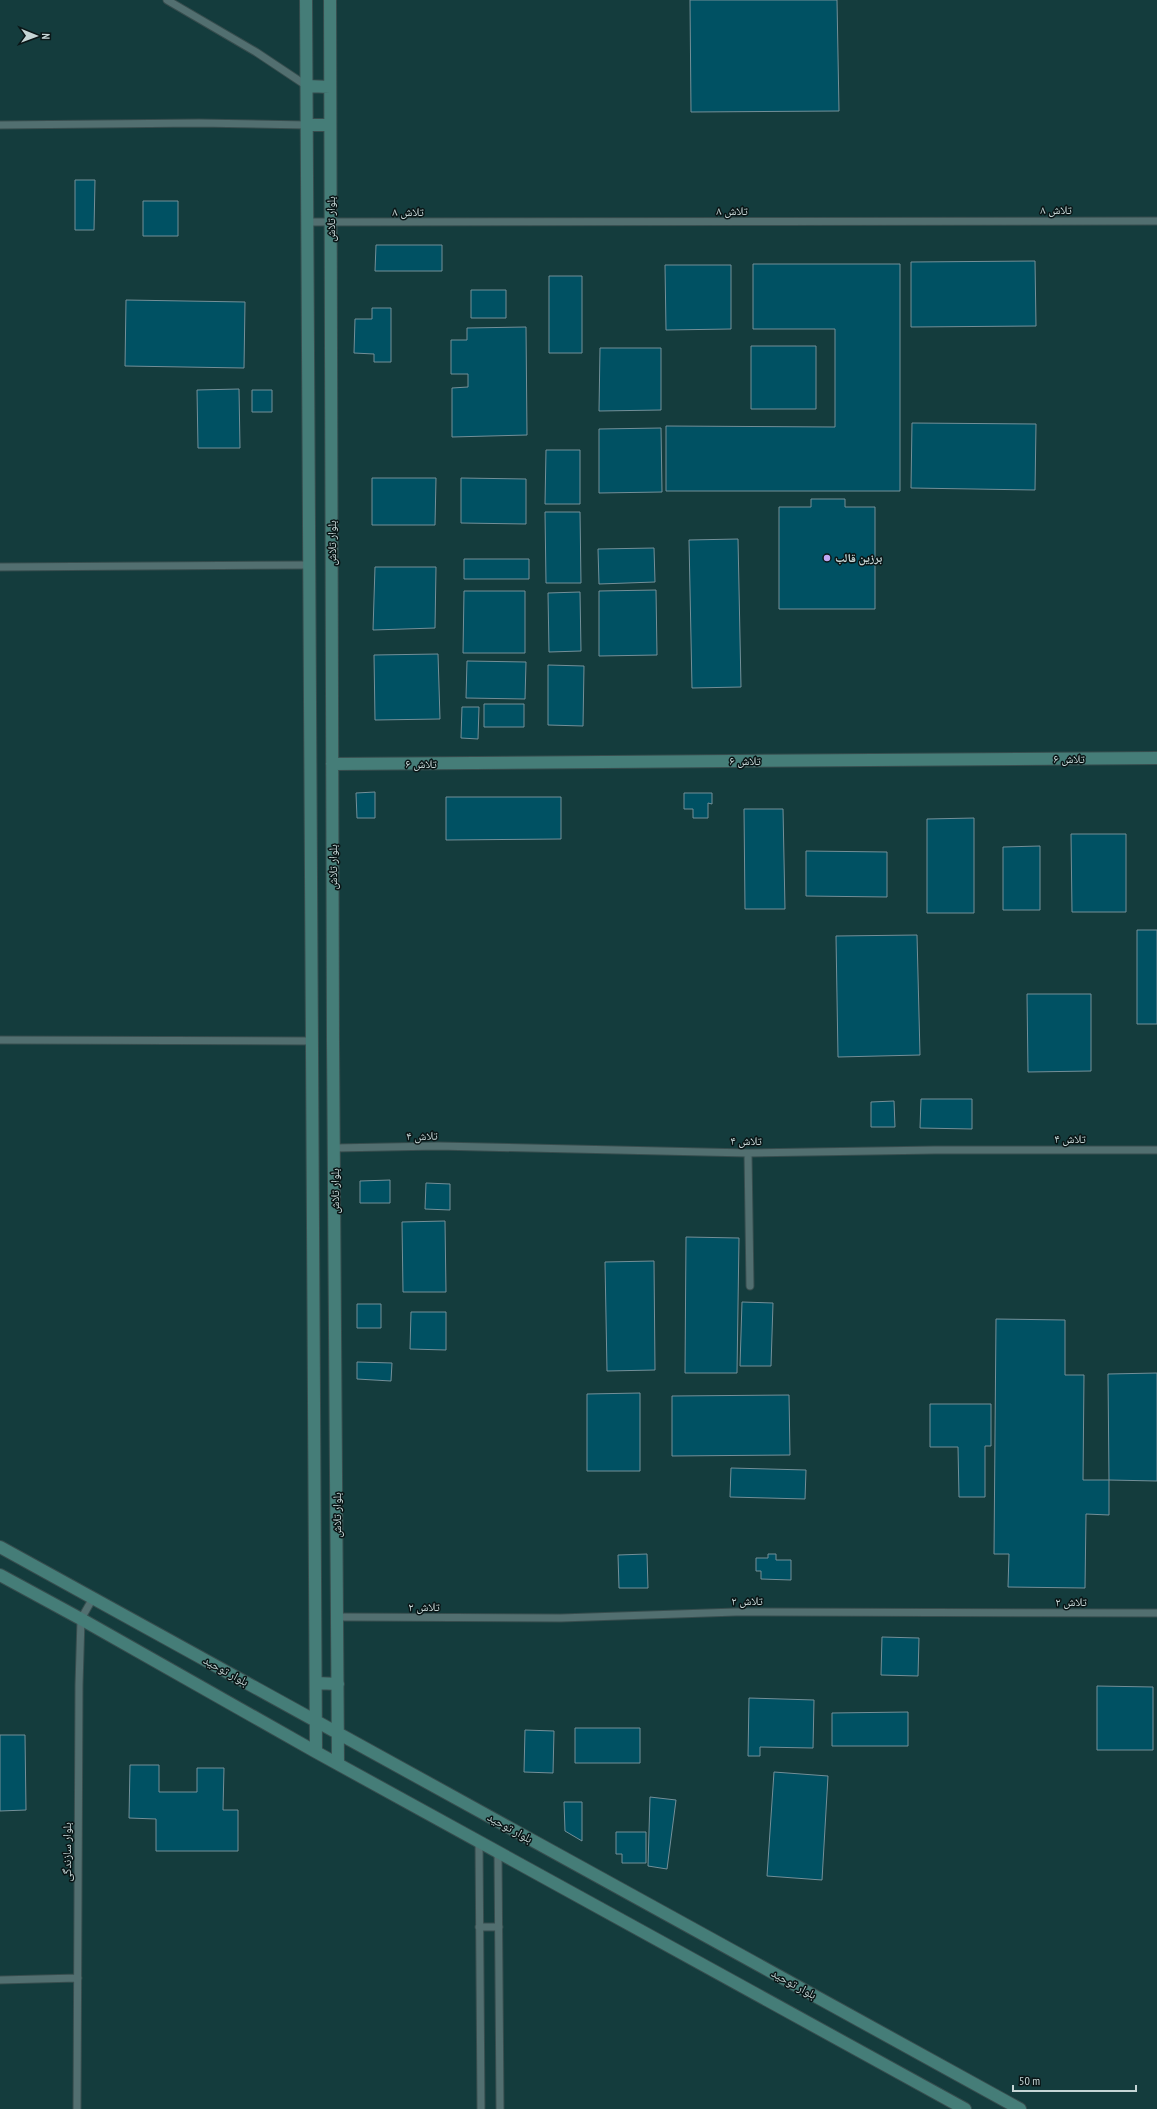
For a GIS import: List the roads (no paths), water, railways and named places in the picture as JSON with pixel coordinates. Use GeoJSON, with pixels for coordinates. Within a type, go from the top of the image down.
{"type":"FeatureCollection","features":[{"type":"Feature","properties":{"kind":"street","name":"بلوار تلاش"},"geometry":{"type":"LineString","coordinates":[[306,0],[316,1752]]}},
{"type":"Feature","properties":{"kind":"street","name":"بلوار تلاش"},"geometry":{"type":"LineString","coordinates":[[330,0],[333,1041],[335,1148],[338,1764]]}},
{"type":"Feature","properties":{"kind":"street"},"geometry":{"type":"LineString","coordinates":[[307,86],[330,87]]}},
{"type":"Feature","properties":{"kind":"street"},"geometry":{"type":"LineString","coordinates":[[307,125],[330,125]]}},
{"type":"Feature","properties":{"kind":"street","name":"تلاش ۶"},"geometry":{"type":"LineString","coordinates":[[332,764],[1157,758]]}},
{"type":"Feature","properties":{"kind":"street"},"geometry":{"type":"LineString","coordinates":[[312,1041],[333,1041]]}},
{"type":"Feature","properties":{"kind":"street"},"geometry":{"type":"LineString","coordinates":[[312,1148],[335,1148]]}},
{"type":"Feature","properties":{"kind":"street","name":"بلوار توحید"},"geometry":{"type":"LineString","coordinates":[[0,1547],[1020,2109]]}},
{"type":"Feature","properties":{"kind":"street"},"geometry":{"type":"LineString","coordinates":[[0,1575],[316,1752],[965,2109]]}},
{"type":"Feature","properties":{"kind":"street"},"geometry":{"type":"LineString","coordinates":[[316,1683],[338,1684]]}},
{"type":"Feature","properties":{"kind":"lane"},"geometry":{"type":"LineString","coordinates":[[167,0],[256,52],[307,86]]}},
{"type":"Feature","properties":{"kind":"lane"},"geometry":{"type":"LineString","coordinates":[[0,125],[199,123],[307,125]]}},
{"type":"Feature","properties":{"kind":"lane","name":"تلاش ۸"},"geometry":{"type":"LineString","coordinates":[[308,222],[1157,221]]}},
{"type":"Feature","properties":{"kind":"lane"},"geometry":{"type":"LineString","coordinates":[[0,567],[310,565]]}},
{"type":"Feature","properties":{"kind":"lane"},"geometry":{"type":"LineString","coordinates":[[0,1040],[312,1041]]}},
{"type":"Feature","properties":{"kind":"lane","name":"تلاش ۴"},"geometry":{"type":"LineString","coordinates":[[335,1148],[438,1146],[748,1153],[935,1150],[1157,1150]]}},
{"type":"Feature","properties":{"kind":"lane"},"geometry":{"type":"LineString","coordinates":[[748,1153],[750,1286]]}},
{"type":"Feature","properties":{"kind":"lane","name":"بلوار سازندگی"},"geometry":{"type":"LineString","coordinates":[[77,2109],[78,1713],[81,1619],[93,1598]]}},
{"type":"Feature","properties":{"kind":"lane","name":"تلاش ۲"},"geometry":{"type":"LineString","coordinates":[[338,1617],[561,1618],[736,1612],[1157,1613]]}},
{"type":"Feature","properties":{"kind":"lane"},"geometry":{"type":"LineString","coordinates":[[479,1842],[481,2109]]}},
{"type":"Feature","properties":{"kind":"lane"},"geometry":{"type":"LineString","coordinates":[[498,1852],[500,2109]]}},
{"type":"Feature","properties":{"kind":"lane"},"geometry":{"type":"LineString","coordinates":[[479,1927],[499,1927]]}},
{"type":"Feature","properties":{"kind":"lane"},"geometry":{"type":"LineString","coordinates":[[0,1980],[78,1978]]}},
{"type":"Feature","properties":{"kind":"place","name":"برزین قالب"},"geometry":{"type":"Point","coordinates":[827,558]}}]}
